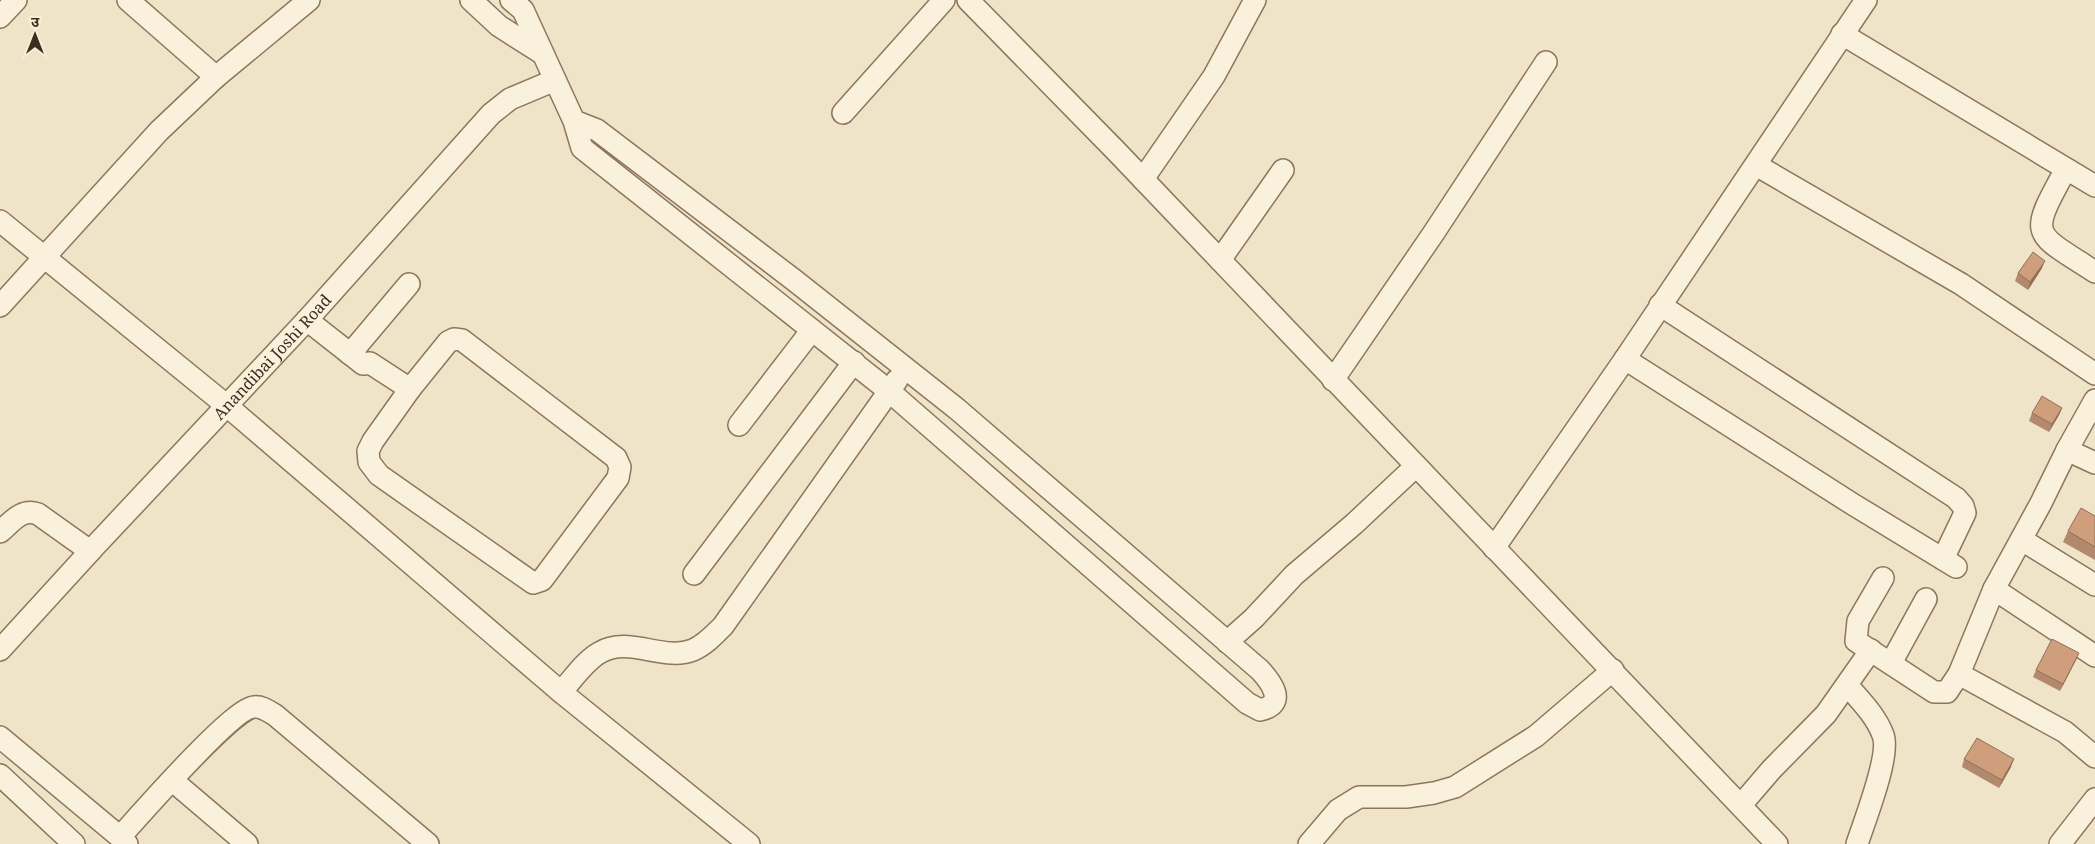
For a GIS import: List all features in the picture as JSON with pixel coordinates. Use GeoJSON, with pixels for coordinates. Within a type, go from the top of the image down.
{"type":"FeatureCollection","features":[{"type":"Feature","properties":{"kind":"street"},"geometry":{"type":"LineString","coordinates":[[0,17],[16,0]]}},
{"type":"Feature","properties":{"kind":"street"},"geometry":{"type":"LineString","coordinates":[[128,0],[216,77]]}},
{"type":"Feature","properties":{"kind":"street"},"geometry":{"type":"LineString","coordinates":[[0,306],[159,131],[216,77],[309,0]]}},
{"type":"Feature","properties":{"kind":"street"},"geometry":{"type":"LineString","coordinates":[[471,0],[499,26],[542,54]]}},
{"type":"Feature","properties":{"kind":"street"},"geometry":{"type":"LineString","coordinates":[[511,0],[523,10],[574,121],[582,148],[889,391],[1247,703],[1260,710],[1267,708],[1276,697],[1275,690],[1269,680],[957,409],[794,280],[597,130],[574,121]]}},
{"type":"Feature","properties":{"kind":"street"},"geometry":{"type":"LineString","coordinates":[[843,113],[944,0]]}},
{"type":"Feature","properties":{"kind":"street"},"geometry":{"type":"LineString","coordinates":[[968,0],[1143,179],[1777,844]]}},
{"type":"Feature","properties":{"kind":"street"},"geometry":{"type":"LineString","coordinates":[[1143,179],[1214,76],[1255,0]]}},
{"type":"Feature","properties":{"kind":"street"},"geometry":{"type":"LineString","coordinates":[[1494,548],[1625,359],[1866,0]]}},
{"type":"Feature","properties":{"kind":"street"},"geometry":{"type":"LineString","coordinates":[[1842,34],[1925,85],[1990,121],[2095,186]]}},
{"type":"Feature","properties":{"kind":"street"},"geometry":{"type":"LineString","coordinates":[[1333,380],[1433,234],[1546,62]]}},
{"type":"Feature","properties":{"kind":"street","name":"Anandibai Joshi Road"},"geometry":{"type":"LineString","coordinates":[[0,650],[90,551],[307,320],[491,114],[510,99],[555,80]]}},
{"type":"Feature","properties":{"kind":"street"},"geometry":{"type":"LineString","coordinates":[[1756,165],[1961,284],[2095,374]]}},
{"type":"Feature","properties":{"kind":"street"},"geometry":{"type":"LineString","coordinates":[[2066,169],[2043,211],[2040,224],[2041,232],[2046,240],[2095,272]]}},
{"type":"Feature","properties":{"kind":"street"},"geometry":{"type":"LineString","coordinates":[[1220,260],[1283,170]]}},
{"type":"Feature","properties":{"kind":"street"},"geometry":{"type":"LineString","coordinates":[[0,221],[226,405],[562,692],[749,844]]}},
{"type":"Feature","properties":{"kind":"street"},"geometry":{"type":"LineString","coordinates":[[362,363],[409,284]]}},
{"type":"Feature","properties":{"kind":"street"},"geometry":{"type":"LineString","coordinates":[[1625,359],[1846,500],[1950,563],[1965,513],[1963,506],[1956,498],[1660,305]]}},
{"type":"Feature","properties":{"kind":"street"},"geometry":{"type":"LineString","coordinates":[[307,320],[362,363],[406,394]]}},
{"type":"Feature","properties":{"kind":"street"},"geometry":{"type":"LineString","coordinates":[[739,425],[812,330]]}},
{"type":"Feature","properties":{"kind":"street"},"geometry":{"type":"LineString","coordinates":[[454,339],[462,340],[616,458],[620,467],[618,478],[542,580],[533,583],[379,476],[369,462],[368,451],[406,394],[448,342],[454,339]]}},
{"type":"Feature","properties":{"kind":"street"},"geometry":{"type":"LineString","coordinates":[[694,574],[854,362]]}},
{"type":"Feature","properties":{"kind":"street"},"geometry":{"type":"LineString","coordinates":[[562,692],[598,653],[611,648],[628,646],[671,653],[693,650],[712,638],[723,626],[905,368]]}},
{"type":"Feature","properties":{"kind":"street"},"geometry":{"type":"LineString","coordinates":[[1883,578],[1858,622],[1856,641],[1934,692],[1947,692],[1959,674],[1994,589],[2022,540],[2067,450],[2095,400]]}},
{"type":"Feature","properties":{"kind":"street"},"geometry":{"type":"LineString","coordinates":[[2067,450],[2095,463]]}},
{"type":"Feature","properties":{"kind":"street"},"geometry":{"type":"LineString","coordinates":[[1227,642],[1254,618],[1294,574],[1354,524],[1416,466]]}},
{"type":"Feature","properties":{"kind":"street"},"geometry":{"type":"LineString","coordinates":[[1043,525],[1064,502]]}},
{"type":"Feature","properties":{"kind":"street"},"geometry":{"type":"LineString","coordinates":[[0,532],[20,514],[32,512],[38,514],[90,551]]}},
{"type":"Feature","properties":{"kind":"street"},"geometry":{"type":"LineString","coordinates":[[2022,540],[2095,585]]}},
{"type":"Feature","properties":{"kind":"street"},"geometry":{"type":"LineString","coordinates":[[1994,589],[2095,656]]}},
{"type":"Feature","properties":{"kind":"street"},"geometry":{"type":"LineString","coordinates":[[1891,663],[1926,599]]}},
{"type":"Feature","properties":{"kind":"street"},"geometry":{"type":"LineString","coordinates":[[1741,805],[1771,770],[1826,714],[1871,650]]}},
{"type":"Feature","properties":{"kind":"street"},"geometry":{"type":"LineString","coordinates":[[1308,844],[1338,810],[1359,797],[1406,796],[1434,793],[1455,787],[1536,736],[1612,670]]}},
{"type":"Feature","properties":{"kind":"street"},"geometry":{"type":"LineString","coordinates":[[1959,674],[2065,732],[2095,758]]}},
{"type":"Feature","properties":{"kind":"street"},"geometry":{"type":"LineString","coordinates":[[1847,685],[1876,719],[1884,738],[1885,750],[1857,844]]}},
{"type":"Feature","properties":{"kind":"street"},"geometry":{"type":"LineString","coordinates":[[0,737],[123,841],[172,781],[212,739],[240,713],[253,706],[264,708],[428,844]]}},
{"type":"Feature","properties":{"kind":"street"},"geometry":{"type":"LineString","coordinates":[[0,775],[74,844]]}},
{"type":"Feature","properties":{"kind":"street"},"geometry":{"type":"LineString","coordinates":[[172,781],[247,844]]}},
{"type":"Feature","properties":{"kind":"street"},"geometry":{"type":"LineString","coordinates":[[2060,844],[2095,799]]}},
{"type":"Feature","properties":{"kind":"building"},"geometry":{"type":"Polygon","coordinates":[[[2033,252],[2045,261],[2030,282],[2018,273],[2033,252]]]}},
{"type":"Feature","properties":{"kind":"building"},"geometry":{"type":"Polygon","coordinates":[[[2042,396],[2062,408],[2052,424],[2032,413],[2042,396]]]}},
{"type":"Feature","properties":{"kind":"building"},"geometry":{"type":"Polygon","coordinates":[[[2081,508],[2095,516],[2095,547],[2068,531],[2081,508]]]}},
{"type":"Feature","properties":{"kind":"building"},"geometry":{"type":"Polygon","coordinates":[[[2052,639],[2079,653],[2063,684],[2036,670],[2052,639]]]}},
{"type":"Feature","properties":{"kind":"building"},"geometry":{"type":"Polygon","coordinates":[[[1977,738],[2014,759],[2002,780],[1964,759],[1977,738]]]}}]}
